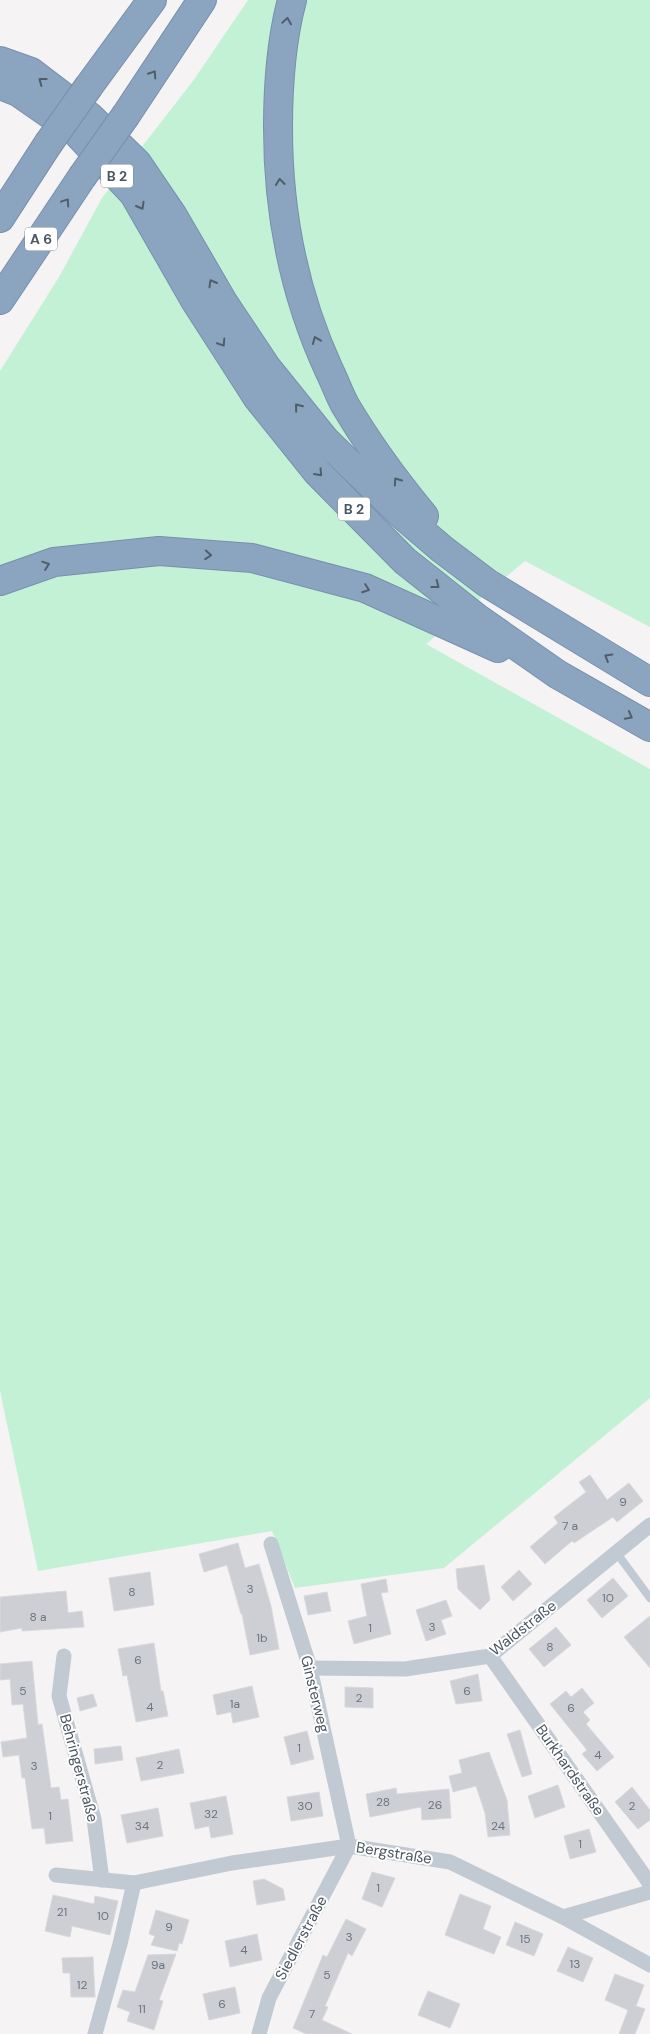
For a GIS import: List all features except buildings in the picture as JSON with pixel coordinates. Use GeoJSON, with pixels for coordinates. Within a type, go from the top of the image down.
{"type":"FeatureCollection","features":[{"type":"Feature","properties":{"kind":"highway"},"geometry":{"type":"LineString","coordinates":[[0,218],[48,144],[152,0]]}},
{"type":"Feature","properties":{"kind":"highway","name":"A 6"},"geometry":{"type":"LineString","coordinates":[[0,300],[202,0]]}},
{"type":"Feature","properties":{"kind":"highway"},"geometry":{"type":"LineString","coordinates":[[292,0],[288,16],[278,93],[278,164],[285,223],[295,273],[315,339],[345,404],[407,496],[487,583]]}},
{"type":"Feature","properties":{"kind":"highway","name":"B 2"},"geometry":{"type":"LineString","coordinates":[[0,61],[31,72],[90,117],[136,163],[173,216],[223,302],[268,368],[325,440],[400,512],[442,549],[487,583],[650,682]]}},
{"type":"Feature","properties":{"kind":"highway","name":"B 2"},"geometry":{"type":"LineString","coordinates":[[0,85],[18,92],[77,133],[134,194],[196,302],[257,397],[318,473],[405,561],[477,618],[557,674],[650,727]]}},
{"type":"Feature","properties":{"kind":"highway"},"geometry":{"type":"LineString","coordinates":[[0,580],[54,562],[159,551],[252,558],[365,588],[557,674]]}},
{"type":"Feature","properties":{"kind":"street","name":"Waldstraße"},"geometry":{"type":"LineString","coordinates":[[310,1668],[405,1669],[490,1656],[650,1525]]}},
{"type":"Feature","properties":{"kind":"street","name":"Ginsterweg"},"geometry":{"type":"LineString","coordinates":[[271,1544],[310,1668],[349,1846]]}},
{"type":"Feature","properties":{"kind":"street","name":"Behringerstraße"},"geometry":{"type":"LineString","coordinates":[[64,1656],[59,1696],[94,1819],[102,1880]]}},
{"type":"Feature","properties":{"kind":"street","name":"Burkhardstraße"},"geometry":{"type":"LineString","coordinates":[[490,1656],[650,1884]]}},
{"type":"Feature","properties":{"kind":"street","name":"Bergstraße"},"geometry":{"type":"LineString","coordinates":[[56,1875],[134,1883],[232,1863],[349,1846],[450,1862],[563,1917],[650,1965]]}},
{"type":"Feature","properties":{"kind":"street","name":"Siedlerstraße"},"geometry":{"type":"LineString","coordinates":[[259,2034],[269,1998],[349,1846]]}},
{"type":"Feature","properties":{"kind":"street"},"geometry":{"type":"LineString","coordinates":[[95,2034],[120,1944],[134,1883]]}},
{"type":"Feature","properties":{"kind":"street"},"geometry":{"type":"LineString","coordinates":[[563,1917],[650,1892]]}},
{"type":"Feature","properties":{"kind":"lane"},"geometry":{"type":"LineString","coordinates":[[616,1552],[650,1598]]}},
{"type":"Feature","properties":{"kind":"green space"},"geometry":{"type":"Polygon","coordinates":[[[248,0],[650,0],[650,627],[525,561],[426,644],[650,769],[650,1398],[444,1568],[295,1588],[272,1531],[38,1571],[0,1391],[0,371],[59,277],[102,198],[193,81],[248,0]]]}}]}
